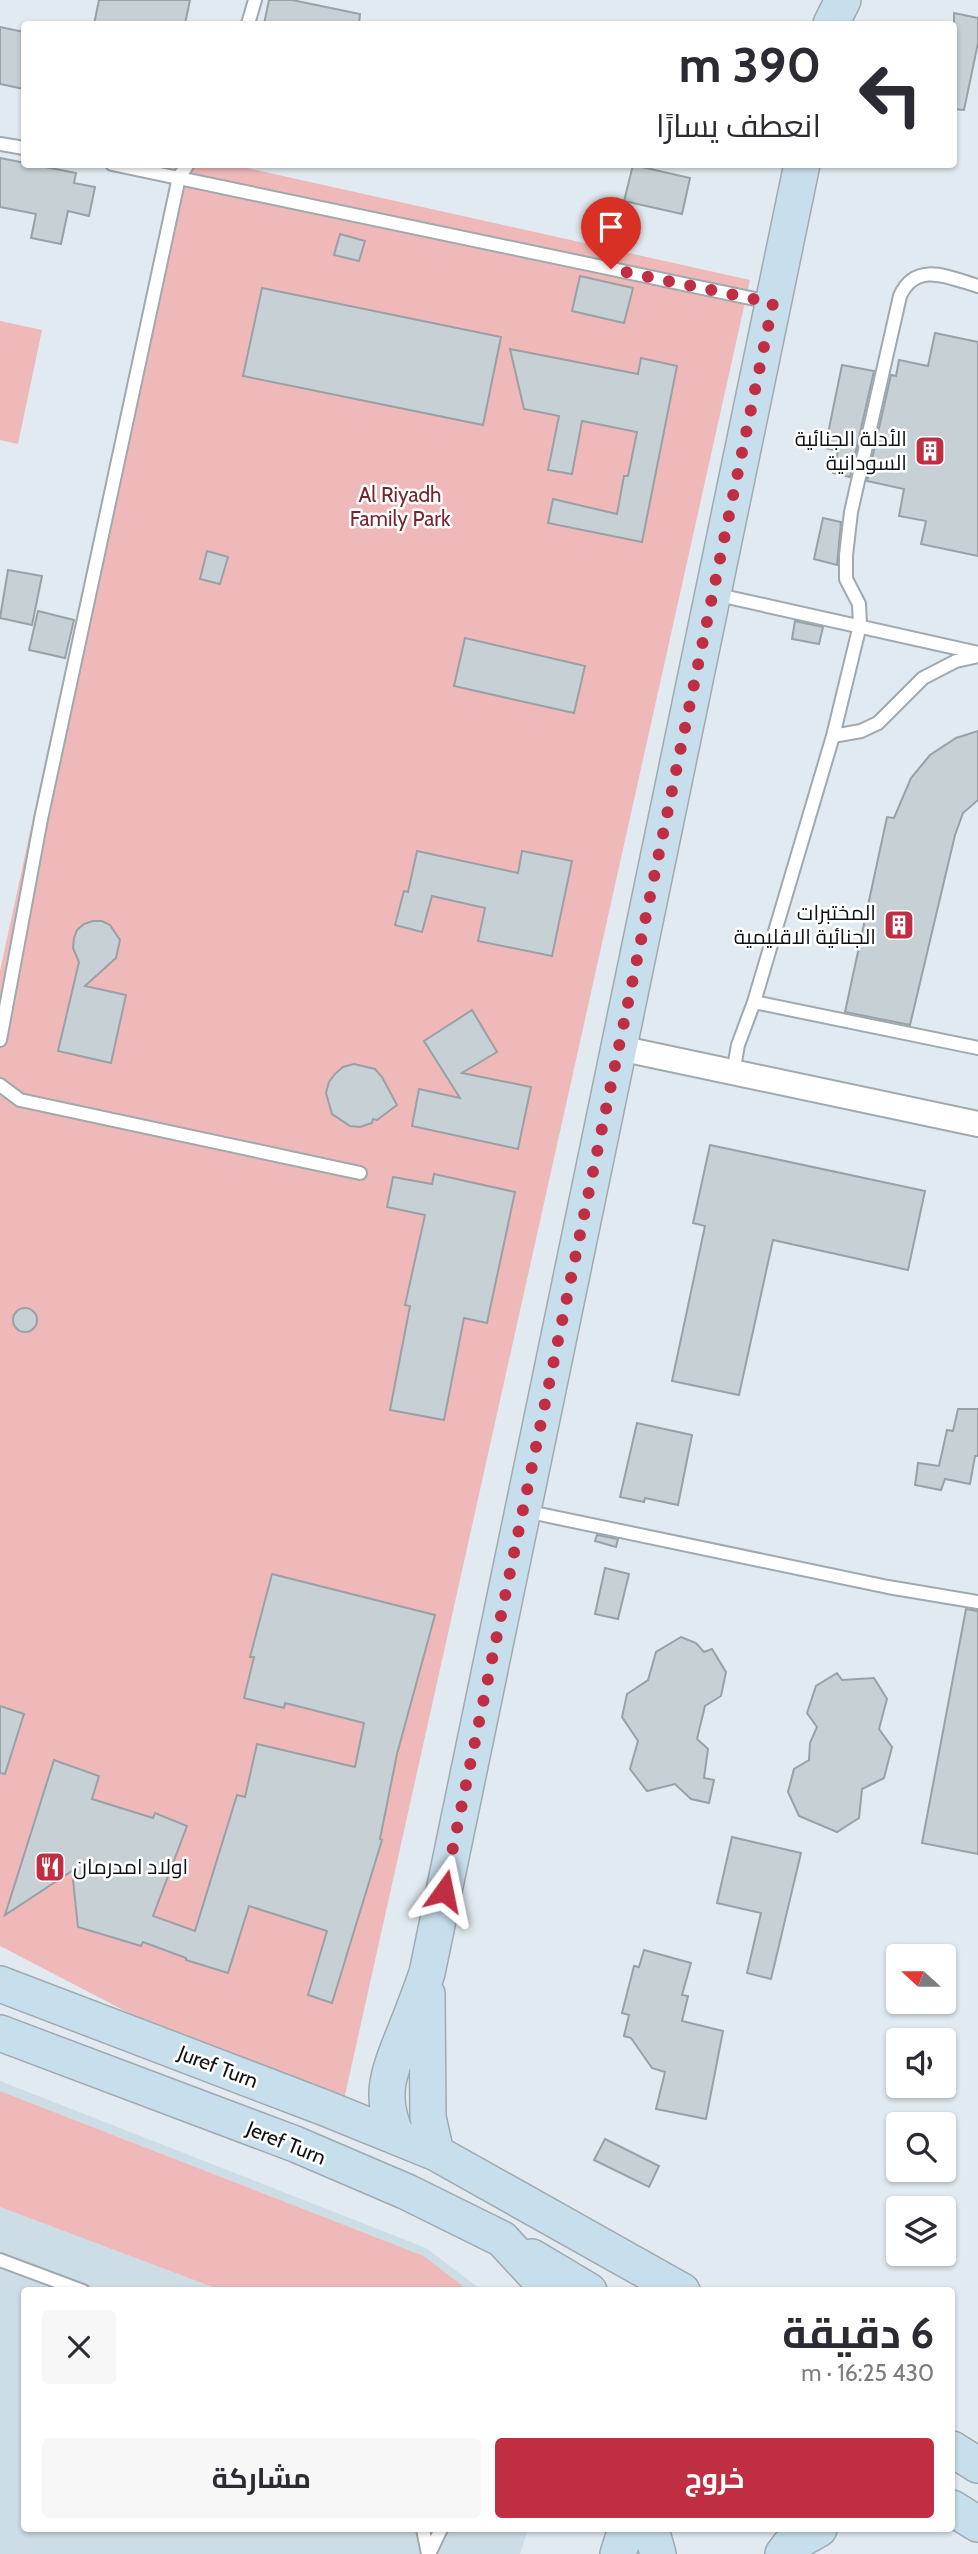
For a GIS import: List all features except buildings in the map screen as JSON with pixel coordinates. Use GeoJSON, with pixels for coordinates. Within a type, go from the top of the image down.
{"type":"FeatureCollection","features":[{"type":"Feature","properties":{"kind":"street"},"geometry":{"type":"LineString","coordinates":[[828,0],[831,21]]}},
{"type":"Feature","properties":{"kind":"street"},"geometry":{"type":"LineString","coordinates":[[832,21],[843,0]]}},
{"type":"Feature","properties":{"kind":"street"},"geometry":{"type":"LineString","coordinates":[[397,2137],[390,2122],[385,2094],[388,2071],[427,1973],[801,168]]}},
{"type":"Feature","properties":{"kind":"street"},"geometry":{"type":"LineString","coordinates":[[619,1048],[978,1124]]}},
{"type":"Feature","properties":{"kind":"street"},"geometry":{"type":"LineString","coordinates":[[427,1973],[428,2117],[436,2153]]}},
{"type":"Feature","properties":{"kind":"street","name":"Juref Turn"},"geometry":{"type":"LineString","coordinates":[[0,1984],[436,2153],[675,2287]]}},
{"type":"Feature","properties":{"kind":"street","name":"Jeref Turn"},"geometry":{"type":"LineString","coordinates":[[0,2033],[295,2144],[407,2192],[502,2239],[546,2287]]}},
{"type":"Feature","properties":{"kind":"street"},"geometry":{"type":"LineString","coordinates":[[502,2239],[582,2287]]}},
{"type":"Feature","properties":{"kind":"street"},"geometry":{"type":"LineString","coordinates":[[955,2451],[978,2465]]}},
{"type":"Feature","properties":{"kind":"street"},"geometry":{"type":"LineString","coordinates":[[955,2510],[978,2524]]}},
{"type":"Feature","properties":{"kind":"street"},"geometry":{"type":"LineString","coordinates":[[618,2554],[625,2532]]}},
{"type":"Feature","properties":{"kind":"street"},"geometry":{"type":"LineString","coordinates":[[651,2532],[658,2554]]}},
{"type":"Feature","properties":{"kind":"street"},"geometry":{"type":"LineString","coordinates":[[766,2554],[774,2532]]}},
{"type":"Feature","properties":{"kind":"street"},"geometry":{"type":"LineString","coordinates":[[783,2554],[789,2546],[814,2532]]}},
{"type":"Feature","properties":{"kind":"lane"},"geometry":{"type":"LineString","coordinates":[[249,21],[254,0]]}},
{"type":"Feature","properties":{"kind":"lane"},"geometry":{"type":"LineString","coordinates":[[0,144],[21,148]]}},
{"type":"Feature","properties":{"kind":"lane"},"geometry":{"type":"LineString","coordinates":[[133,168],[773,303]]}},
{"type":"Feature","properties":{"kind":"lane"},"geometry":{"type":"LineString","coordinates":[[0,1040],[41,819],[179,177],[185,168]]}},
{"type":"Feature","properties":{"kind":"lane"},"geometry":{"type":"LineString","coordinates":[[733,1073],[738,1045],[754,1002],[833,736],[860,625],[859,604],[846,579],[851,512],[900,296],[908,282],[922,274],[938,275],[978,286]]}},
{"type":"Feature","properties":{"kind":"lane"},"geometry":{"type":"LineString","coordinates":[[713,594],[860,625],[978,654]]}},
{"type":"Feature","properties":{"kind":"lane"},"geometry":{"type":"LineString","coordinates":[[833,736],[860,731],[878,723],[923,678],[942,666],[978,654]]}},
{"type":"Feature","properties":{"kind":"lane"},"geometry":{"type":"LineString","coordinates":[[754,1002],[978,1048]]}},
{"type":"Feature","properties":{"kind":"lane"},"geometry":{"type":"LineString","coordinates":[[0,1085],[20,1101],[360,1173]]}},
{"type":"Feature","properties":{"kind":"lane"},"geometry":{"type":"LineString","coordinates":[[523,1511],[888,1587],[978,1602]]}},
{"type":"Feature","properties":{"kind":"lane"},"geometry":{"type":"LineString","coordinates":[[0,2260],[72,2287]]}},
{"type":"Feature","properties":{"kind":"lane"},"geometry":{"type":"LineString","coordinates":[[424,2532],[428,2554]]}},
{"type":"Feature","properties":{"kind":"lane"},"geometry":{"type":"LineString","coordinates":[[428,2554],[439,2532]]}},
{"type":"Feature","properties":{"kind":"shaded area"},"geometry":{"type":"Polygon","coordinates":[[[0,2081],[426,2248],[478,2287],[464,2287],[424,2256],[0,2091],[0,2081]]]}},
{"type":"Feature","properties":{"kind":"shaded area"},"geometry":{"type":"Polygon","coordinates":[[[0,2207],[212,2287],[21,2287],[21,2532],[527,2532],[520,2554],[0,2554],[0,2207]]]}},
{"type":"Feature","properties":{"kind":"green space","name":"Al Riyadh Family Park"},"geometry":{"type":"Polygon","coordinates":[[[173,168],[247,168],[750,280],[339,2122],[0,1946],[0,971],[173,168]]]}},
{"type":"Feature","properties":{"kind":"green space"},"geometry":{"type":"Polygon","coordinates":[[[0,321],[42,330],[18,444],[0,440],[0,321]]]}},
{"type":"Feature","properties":{"kind":"green space"},"geometry":{"type":"Polygon","coordinates":[[[0,2091],[424,2256],[464,2287],[212,2287],[0,2207],[0,2091]]]}},
{"type":"Feature","properties":{"kind":"place","name":"الأدلة الجنائية السودانية"},"geometry":{"type":"Point","coordinates":[930,451]}},
{"type":"Feature","properties":{"kind":"place","name":"المختبرات الجنائية الاقليمية"},"geometry":{"type":"Point","coordinates":[899,925]}},
{"type":"Feature","properties":{"kind":"place","name":"اولاد امدرمان"},"geometry":{"type":"Point","coordinates":[50,1867]}},
{"type":"Feature","properties":{"kind":"route"},"geometry":{"type":"LineString","coordinates":[[444,1891],[773,303],[611,269]]}}]}
